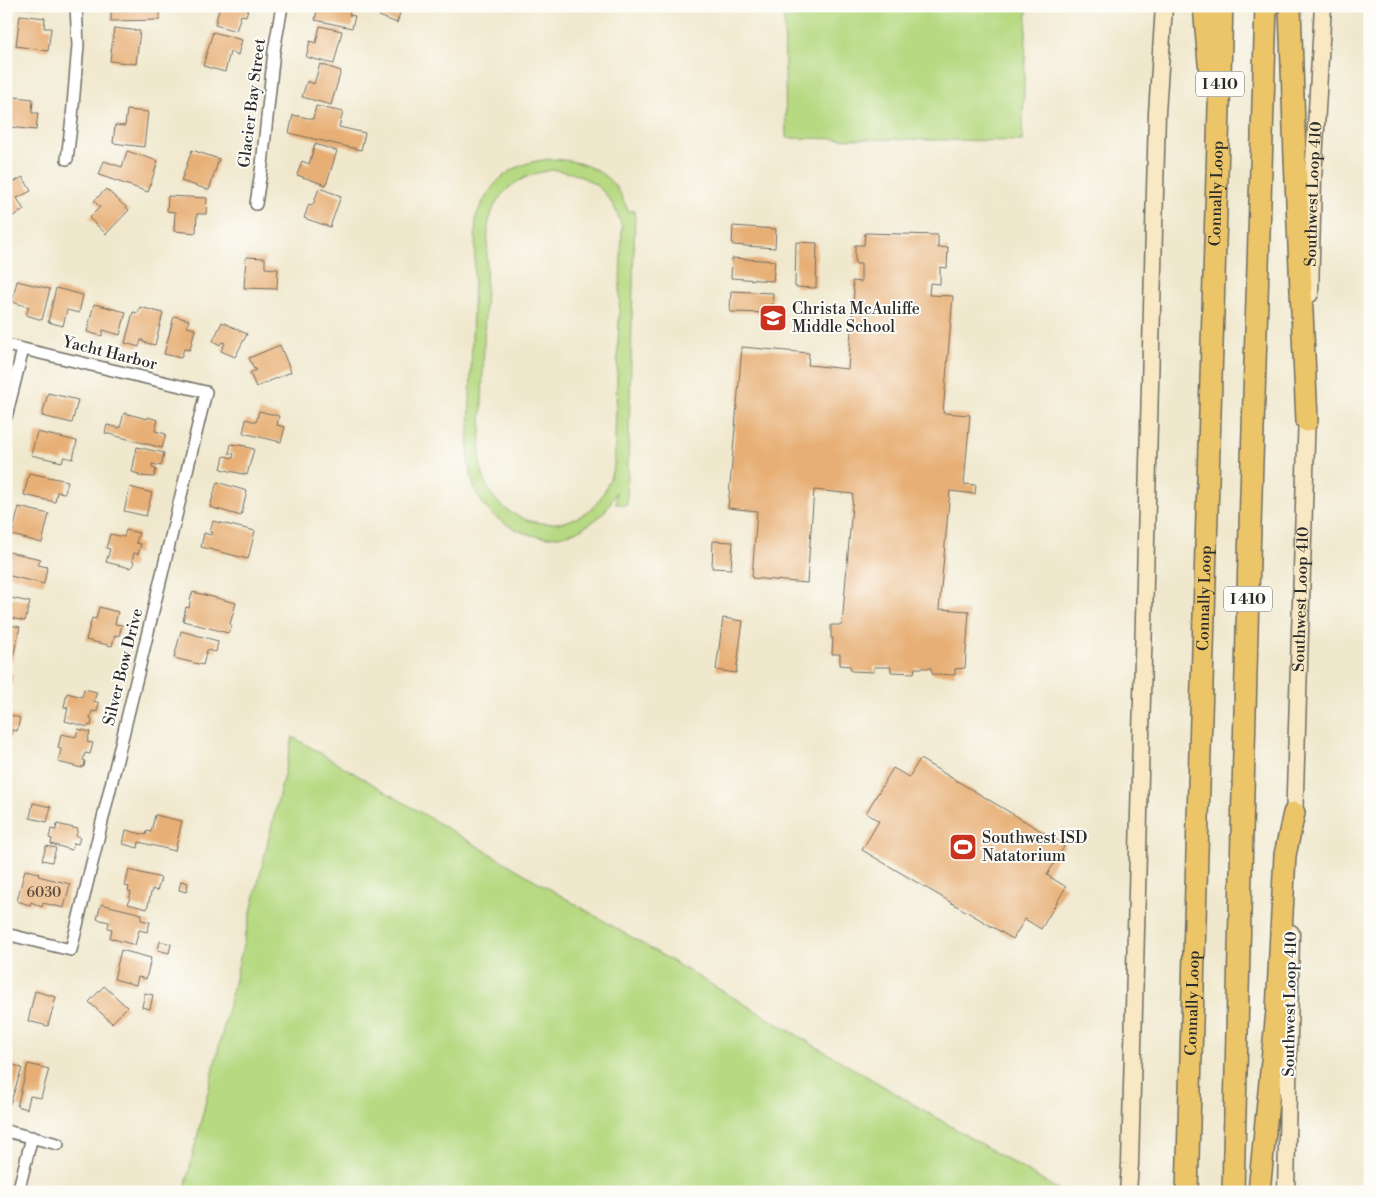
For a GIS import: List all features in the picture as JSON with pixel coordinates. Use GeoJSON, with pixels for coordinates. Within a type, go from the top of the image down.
{"type":"FeatureCollection","features":[{"type":"Feature","properties":{"kind":"highway"},"geometry":{"type":"LineString","coordinates":[[1204,6],[1218,161]]}},
{"type":"Feature","properties":{"kind":"highway","name":"Connally Loop"},"geometry":{"type":"LineString","coordinates":[[1187,1192],[1222,6]]}},
{"type":"Feature","properties":{"kind":"highway","name":"I 410"},"geometry":{"type":"LineString","coordinates":[[1233,1192],[1248,582],[1266,6]]}},
{"type":"Feature","properties":{"kind":"highway"},"geometry":{"type":"LineString","coordinates":[[1290,6],[1307,421]]}},
{"type":"Feature","properties":{"kind":"highway"},"geometry":{"type":"LineString","coordinates":[[1259,1192],[1277,1011],[1285,855],[1294,812]]}},
{"type":"Feature","properties":{"kind":"main road"},"geometry":{"type":"LineString","coordinates":[[1128,1192],[1157,112],[1164,6]]}},
{"type":"Feature","properties":{"kind":"main road","name":"Southwest Loop 410"},"geometry":{"type":"LineString","coordinates":[[1286,1192],[1294,812],[1313,179],[1323,6]]}},
{"type":"Feature","properties":{"kind":"street"},"geometry":{"type":"LineString","coordinates":[[67,159],[78,45],[76,6]]}},
{"type":"Feature","properties":{"kind":"street","name":"Glacier Bay Street"},"geometry":{"type":"LineString","coordinates":[[256,204],[274,51],[282,6]]}},
{"type":"Feature","properties":{"kind":"street","name":"Yacht Harbor"},"geometry":{"type":"LineString","coordinates":[[6,345],[206,392]]}},
{"type":"Feature","properties":{"kind":"street"},"geometry":{"type":"LineString","coordinates":[[6,417],[22,349]]}},
{"type":"Feature","properties":{"kind":"street","name":"Silver Bow Drive"},"geometry":{"type":"LineString","coordinates":[[6,934],[71,950],[206,392]]}},
{"type":"Feature","properties":{"kind":"street"},"geometry":{"type":"LineString","coordinates":[[6,1131],[58,1144]]}},
{"type":"Feature","properties":{"kind":"street"},"geometry":{"type":"LineString","coordinates":[[18,1192],[32,1137]]}},
{"type":"Feature","properties":{"kind":"green space"},"geometry":{"type":"Polygon","coordinates":[[[784,6],[1027,9],[1022,141],[786,138],[784,6]]]}},
{"type":"Feature","properties":{"kind":"green space"},"geometry":{"type":"Polygon","coordinates":[[[552,159],[571,161],[597,171],[612,182],[622,197],[628,211],[635,211],[627,505],[616,504],[616,492],[609,506],[594,521],[570,533],[550,537],[531,535],[512,528],[489,511],[475,489],[468,461],[476,217],[488,193],[504,175],[525,164],[552,159]],[[545,171],[529,176],[514,184],[496,203],[488,226],[481,466],[489,490],[505,509],[531,521],[545,523],[559,523],[572,520],[596,504],[609,481],[614,466],[622,227],[612,204],[598,187],[567,172],[545,171]]]}},
{"type":"Feature","properties":{"kind":"green space"},"geometry":{"type":"Polygon","coordinates":[[[293,737],[1062,1192],[184,1192],[293,737]]]}},
{"type":"Feature","properties":{"kind":"building"},"geometry":{"type":"Polygon","coordinates":[[[16,6],[45,6],[45,8],[16,8],[16,6]]]}},
{"type":"Feature","properties":{"kind":"building"},"geometry":{"type":"Polygon","coordinates":[[[111,6],[160,6],[160,20],[111,21],[111,6]]]}},
{"type":"Feature","properties":{"kind":"building"},"geometry":{"type":"Polygon","coordinates":[[[220,6],[249,6],[246,16],[241,15],[236,31],[215,25],[220,6]]]}},
{"type":"Feature","properties":{"kind":"building"},"geometry":{"type":"Polygon","coordinates":[[[318,6],[351,6],[349,15],[355,16],[352,28],[315,20],[318,6]]]}},
{"type":"Feature","properties":{"kind":"building"},"geometry":{"type":"Polygon","coordinates":[[[382,6],[402,6],[397,23],[379,16],[382,6]]]}},
{"type":"Feature","properties":{"kind":"building"},"geometry":{"type":"Polygon","coordinates":[[[20,15],[45,18],[44,28],[51,28],[48,51],[16,46],[20,15]]]}},
{"type":"Feature","properties":{"kind":"building"},"geometry":{"type":"Polygon","coordinates":[[[320,26],[342,31],[334,64],[306,57],[310,41],[316,43],[320,26]]]}},
{"type":"Feature","properties":{"kind":"building"},"geometry":{"type":"Polygon","coordinates":[[[114,28],[140,31],[136,64],[110,61],[114,28]]]}},
{"type":"Feature","properties":{"kind":"building"},"geometry":{"type":"Polygon","coordinates":[[[213,32],[242,40],[238,55],[230,52],[225,72],[203,66],[213,32]]]}},
{"type":"Feature","properties":{"kind":"building"},"geometry":{"type":"Polygon","coordinates":[[[320,64],[341,71],[331,105],[302,97],[307,81],[314,84],[320,64]]]}},
{"type":"Feature","properties":{"kind":"building"},"geometry":{"type":"Polygon","coordinates":[[[6,96],[33,99],[32,113],[38,113],[36,130],[8,127],[10,115],[6,115],[6,96]]]}},
{"type":"Feature","properties":{"kind":"building"},"geometry":{"type":"Polygon","coordinates":[[[316,106],[343,112],[339,127],[365,133],[361,150],[289,133],[293,115],[313,119],[316,106]]]}},
{"type":"Feature","properties":{"kind":"building"},"geometry":{"type":"Polygon","coordinates":[[[127,110],[148,112],[144,147],[113,143],[115,125],[125,126],[127,110]]]}},
{"type":"Feature","properties":{"kind":"building"},"geometry":{"type":"Polygon","coordinates":[[[315,144],[337,151],[326,185],[297,175],[302,161],[309,164],[315,144]]]}},
{"type":"Feature","properties":{"kind":"building"},"geometry":{"type":"Polygon","coordinates":[[[192,150],[219,159],[209,190],[181,181],[192,150]]]}},
{"type":"Feature","properties":{"kind":"building"},"geometry":{"type":"Polygon","coordinates":[[[127,151],[158,161],[148,192],[99,175],[104,161],[122,167],[127,151]]]}},
{"type":"Feature","properties":{"kind":"building"},"geometry":{"type":"Polygon","coordinates":[[[23,177],[31,191],[17,198],[24,210],[6,220],[6,186],[23,177]]]}},
{"type":"Feature","properties":{"kind":"building"},"geometry":{"type":"Polygon","coordinates":[[[319,188],[341,196],[330,227],[304,218],[309,204],[313,205],[319,188]]]}},
{"type":"Feature","properties":{"kind":"building"},"geometry":{"type":"Polygon","coordinates":[[[106,189],[129,210],[106,234],[89,218],[100,207],[94,201],[106,189]]]}},
{"type":"Feature","properties":{"kind":"building"},"geometry":{"type":"Polygon","coordinates":[[[168,196],[207,198],[206,214],[197,214],[196,233],[174,231],[175,212],[167,211],[168,196]]]}},
{"type":"Feature","properties":{"kind":"building"},"geometry":{"type":"Polygon","coordinates":[[[733,226],[776,229],[775,248],[732,245],[733,226]]]}},
{"type":"Feature","properties":{"kind":"building"},"geometry":{"type":"Polygon","coordinates":[[[865,233],[938,235],[938,248],[948,247],[947,268],[940,267],[940,284],[930,283],[929,295],[953,296],[943,413],[970,415],[964,484],[976,485],[975,494],[950,491],[939,609],[969,611],[965,668],[955,669],[955,675],[932,674],[931,668],[915,668],[914,673],[891,672],[891,667],[874,667],[874,672],[851,671],[850,666],[840,665],[840,654],[832,654],[833,638],[831,638],[831,625],[842,625],[853,494],[814,490],[807,583],[752,578],[757,511],[728,508],[742,347],[809,353],[808,365],[848,369],[854,292],[852,281],[861,282],[861,264],[855,264],[855,245],[864,245],[865,233]]]}},
{"type":"Feature","properties":{"kind":"building"},"geometry":{"type":"Polygon","coordinates":[[[796,242],[817,243],[816,288],[795,287],[796,242]]]}},
{"type":"Feature","properties":{"kind":"building"},"geometry":{"type":"Polygon","coordinates":[[[246,257],[265,258],[265,268],[278,269],[277,289],[244,288],[246,257]]]}},
{"type":"Feature","properties":{"kind":"building"},"geometry":{"type":"Polygon","coordinates":[[[732,258],[775,261],[773,281],[731,278],[732,258]]]}},
{"type":"Feature","properties":{"kind":"building"},"geometry":{"type":"Polygon","coordinates":[[[17,281],[50,289],[42,320],[26,315],[29,307],[12,302],[17,281]]]}},
{"type":"Feature","properties":{"kind":"building"},"geometry":{"type":"Polygon","coordinates":[[[56,288],[83,295],[79,313],[67,310],[63,326],[48,322],[56,288]]]}},
{"type":"Feature","properties":{"kind":"building"},"geometry":{"type":"Polygon","coordinates":[[[731,291],[773,293],[772,313],[730,312],[731,291]]]}},
{"type":"Feature","properties":{"kind":"building"},"geometry":{"type":"Polygon","coordinates":[[[94,304],[126,312],[120,335],[103,330],[102,336],[87,332],[94,304]]]}},
{"type":"Feature","properties":{"kind":"building"},"geometry":{"type":"Polygon","coordinates":[[[140,307],[163,313],[155,345],[143,342],[143,340],[141,340],[139,347],[125,343],[133,312],[138,313],[140,307]]]}},
{"type":"Feature","properties":{"kind":"building"},"geometry":{"type":"Polygon","coordinates":[[[174,316],[189,320],[187,327],[195,329],[190,350],[184,349],[181,358],[164,354],[174,316]]]}},
{"type":"Feature","properties":{"kind":"building"},"geometry":{"type":"Polygon","coordinates":[[[222,322],[247,334],[235,357],[221,351],[225,343],[222,342],[220,345],[213,341],[222,322]]]}},
{"type":"Feature","properties":{"kind":"building"},"geometry":{"type":"Polygon","coordinates":[[[280,345],[291,372],[256,387],[250,373],[256,370],[249,358],[280,345]]]}},
{"type":"Feature","properties":{"kind":"building"},"geometry":{"type":"Polygon","coordinates":[[[48,393],[78,400],[72,423],[42,416],[48,393]]]}},
{"type":"Feature","properties":{"kind":"building"},"geometry":{"type":"Polygon","coordinates":[[[259,411],[279,416],[277,425],[285,427],[281,442],[243,433],[246,419],[256,422],[259,411]]]}},
{"type":"Feature","properties":{"kind":"building"},"geometry":{"type":"Polygon","coordinates":[[[124,413],[158,420],[155,431],[166,434],[162,448],[105,433],[107,425],[120,428],[124,413]]]}},
{"type":"Feature","properties":{"kind":"building"},"geometry":{"type":"Polygon","coordinates":[[[37,432],[77,441],[73,459],[64,457],[62,462],[31,455],[37,432]]]}},
{"type":"Feature","properties":{"kind":"building"},"geometry":{"type":"Polygon","coordinates":[[[231,444],[254,449],[247,475],[221,469],[224,456],[233,458],[234,454],[229,453],[231,444]]]}},
{"type":"Feature","properties":{"kind":"building"},"geometry":{"type":"Polygon","coordinates":[[[137,447],[164,453],[161,466],[152,464],[152,468],[156,469],[154,477],[138,476],[139,474],[132,472],[137,447]]]}},
{"type":"Feature","properties":{"kind":"building"},"geometry":{"type":"Polygon","coordinates":[[[29,473],[68,481],[65,493],[57,492],[55,502],[24,495],[29,473]]]}},
{"type":"Feature","properties":{"kind":"building"},"geometry":{"type":"Polygon","coordinates":[[[217,482],[247,491],[241,516],[210,507],[217,482]]]}},
{"type":"Feature","properties":{"kind":"building"},"geometry":{"type":"Polygon","coordinates":[[[130,487],[152,493],[146,516],[124,511],[130,487]]]}},
{"type":"Feature","properties":{"kind":"building"},"geometry":{"type":"Polygon","coordinates":[[[19,507],[49,514],[42,543],[12,535],[19,507]]]}},
{"type":"Feature","properties":{"kind":"building"},"geometry":{"type":"Polygon","coordinates":[[[213,521],[255,531],[248,559],[201,547],[204,533],[211,535],[213,521]]]}},
{"type":"Feature","properties":{"kind":"building"},"geometry":{"type":"Polygon","coordinates":[[[126,530],[139,533],[136,543],[141,544],[138,554],[134,553],[132,561],[134,562],[130,568],[106,562],[110,549],[106,548],[110,534],[124,537],[126,530]]]}},
{"type":"Feature","properties":{"kind":"building"},"geometry":{"type":"Polygon","coordinates":[[[713,541],[733,542],[731,569],[712,568],[713,541]]]}},
{"type":"Feature","properties":{"kind":"building"},"geometry":{"type":"Polygon","coordinates":[[[9,552],[41,559],[38,565],[47,567],[44,584],[6,575],[9,552]]]}},
{"type":"Feature","properties":{"kind":"building"},"geometry":{"type":"Polygon","coordinates":[[[193,592],[236,603],[230,624],[232,626],[228,633],[183,621],[186,607],[189,608],[193,592]]]}},
{"type":"Feature","properties":{"kind":"building"},"geometry":{"type":"Polygon","coordinates":[[[6,597],[30,602],[25,621],[6,617],[6,597]]]}},
{"type":"Feature","properties":{"kind":"building"},"geometry":{"type":"Polygon","coordinates":[[[99,607],[118,612],[115,624],[122,625],[119,636],[115,635],[112,646],[86,640],[92,618],[96,619],[99,607]]]}},
{"type":"Feature","properties":{"kind":"building"},"geometry":{"type":"Polygon","coordinates":[[[723,618],[743,621],[736,673],[716,670],[723,618]]]}},
{"type":"Feature","properties":{"kind":"building"},"geometry":{"type":"Polygon","coordinates":[[[6,624],[20,627],[12,661],[6,660],[6,624]]]}},
{"type":"Feature","properties":{"kind":"building"},"geometry":{"type":"Polygon","coordinates":[[[181,631],[218,641],[216,652],[207,650],[203,665],[174,658],[181,631]]]}},
{"type":"Feature","properties":{"kind":"building"},"geometry":{"type":"Polygon","coordinates":[[[6,673],[13,675],[7,699],[6,699],[6,673]]]}},
{"type":"Feature","properties":{"kind":"building"},"geometry":{"type":"Polygon","coordinates":[[[84,689],[97,692],[94,701],[99,703],[97,712],[92,711],[91,726],[89,725],[88,727],[65,721],[68,708],[64,707],[67,693],[82,697],[84,689]]]}},
{"type":"Feature","properties":{"kind":"building"},"geometry":{"type":"Polygon","coordinates":[[[6,714],[20,718],[17,731],[12,730],[10,739],[6,738],[6,714]]]}},
{"type":"Feature","properties":{"kind":"building"},"geometry":{"type":"Polygon","coordinates":[[[78,729],[90,732],[87,742],[93,743],[90,754],[85,753],[84,767],[82,766],[82,768],[58,762],[61,749],[58,748],[61,734],[76,737],[78,729]]]}},
{"type":"Feature","properties":{"kind":"building","name":"Southwest ISD Natatorium"},"geometry":{"type":"Polygon","coordinates":[[[920,759],[1065,845],[1047,875],[1066,887],[1041,929],[1025,919],[1013,939],[862,850],[879,821],[866,813],[893,768],[909,777],[920,759]]]}},
{"type":"Feature","properties":{"kind":"building"},"geometry":{"type":"Polygon","coordinates":[[[33,803],[51,807],[47,822],[30,818],[33,803]]]}},
{"type":"Feature","properties":{"kind":"building"},"geometry":{"type":"Polygon","coordinates":[[[155,815],[182,821],[175,851],[139,842],[138,848],[123,844],[126,830],[146,835],[147,831],[151,832],[155,815]]]}},
{"type":"Feature","properties":{"kind":"building"},"geometry":{"type":"Polygon","coordinates":[[[57,824],[78,829],[76,836],[80,837],[78,844],[74,843],[72,850],[51,844],[52,839],[49,838],[51,829],[56,830],[57,824]]]}},
{"type":"Feature","properties":{"kind":"building"},"geometry":{"type":"Polygon","coordinates":[[[46,846],[56,848],[52,862],[42,860],[46,846]]]}},
{"type":"Feature","properties":{"kind":"building"},"geometry":{"type":"Polygon","coordinates":[[[25,870],[39,873],[38,876],[70,884],[64,908],[43,903],[42,907],[31,902],[30,905],[17,901],[25,870]]]}},
{"type":"Feature","properties":{"kind":"building"},"geometry":{"type":"Polygon","coordinates":[[[129,870],[161,878],[157,891],[152,889],[147,909],[128,904],[131,892],[128,891],[129,887],[125,886],[129,870]]]}},
{"type":"Feature","properties":{"kind":"building"},"geometry":{"type":"Polygon","coordinates":[[[181,881],[188,883],[186,892],[179,890],[181,881]]]}},
{"type":"Feature","properties":{"kind":"building"},"geometry":{"type":"Polygon","coordinates":[[[101,904],[142,914],[141,920],[150,922],[147,932],[139,930],[135,945],[110,938],[112,929],[108,928],[109,922],[97,919],[101,904]]]}},
{"type":"Feature","properties":{"kind":"building"},"geometry":{"type":"Polygon","coordinates":[[[160,941],[171,944],[169,953],[158,950],[160,941]]]}},
{"type":"Feature","properties":{"kind":"building"},"geometry":{"type":"Polygon","coordinates":[[[121,950],[151,958],[146,979],[138,977],[136,985],[114,979],[121,950]]]}},
{"type":"Feature","properties":{"kind":"building"},"geometry":{"type":"Polygon","coordinates":[[[104,986],[127,1007],[112,1023],[89,1002],[104,986]]]}},
{"type":"Feature","properties":{"kind":"building"},"geometry":{"type":"Polygon","coordinates":[[[35,991],[56,997],[48,1026],[28,1021],[35,991]]]}},
{"type":"Feature","properties":{"kind":"building"},"geometry":{"type":"Polygon","coordinates":[[[145,993],[153,995],[150,1009],[142,1007],[145,993]]]}},
{"type":"Feature","properties":{"kind":"building"},"geometry":{"type":"Polygon","coordinates":[[[6,1062],[22,1068],[10,1104],[6,1103],[6,1062]]]}},
{"type":"Feature","properties":{"kind":"building"},"geometry":{"type":"Polygon","coordinates":[[[28,1064],[49,1069],[41,1098],[30,1096],[27,1109],[17,1106],[28,1064]]]}},
{"type":"Feature","properties":{"kind":"place","name":"Christa McAuliffe Middle School"},"geometry":{"type":"Point","coordinates":[773,318]}},
{"type":"Feature","properties":{"kind":"place","name":"Southwest ISD Natatorium"},"geometry":{"type":"Point","coordinates":[963,847]}}]}
